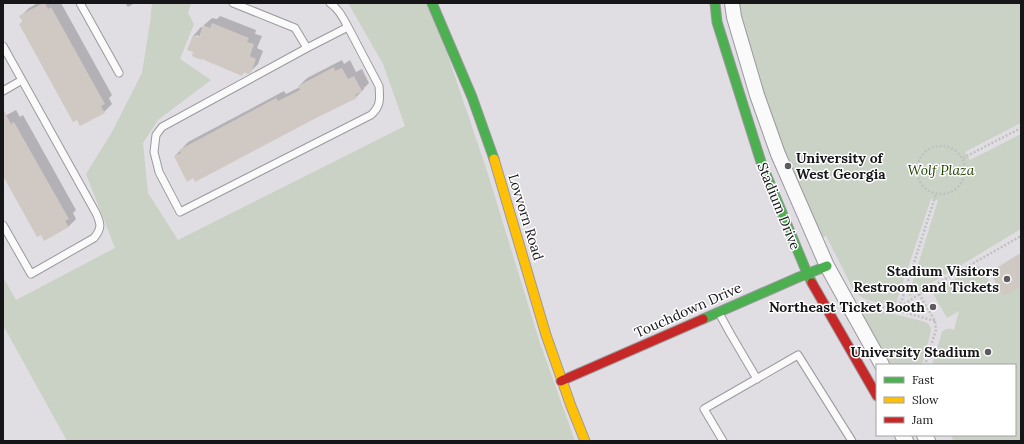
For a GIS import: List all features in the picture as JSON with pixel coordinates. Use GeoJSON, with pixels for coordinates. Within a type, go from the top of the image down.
{"type":"FeatureCollection","features":[{"type":"Feature","properties":{"kind":"street","name":"Lovvorn Road"},"geometry":{"type":"LineString","coordinates":[[432,3],[466,83],[493,155],[561,381],[585,441]]}},
{"type":"Feature","properties":{"kind":"street","name":"Stadium Drive"},"geometry":{"type":"LineString","coordinates":[[715,3],[717,22],[761,162],[807,273],[876,394]]}},
{"type":"Feature","properties":{"kind":"street","name":"Stadium Drive"},"geometry":{"type":"LineString","coordinates":[[732,3],[734,17],[750,74],[778,154],[827,266],[881,364]]}},
{"type":"Feature","properties":{"kind":"street","name":"Touchdown Drive"},"geometry":{"type":"LineString","coordinates":[[561,381],[807,273],[827,266]]}},
{"type":"Feature","properties":{"kind":"lane"},"geometry":{"type":"LineString","coordinates":[[80,3],[119,73]]}},
{"type":"Feature","properties":{"kind":"lane"},"geometry":{"type":"LineString","coordinates":[[233,3],[295,28],[307,48]]}},
{"type":"Feature","properties":{"kind":"lane"},"geometry":{"type":"LineString","coordinates":[[330,3],[337,8],[348,27],[379,86],[380,96],[376,111],[371,115],[180,212],[159,172],[154,152],[156,135],[162,127],[348,27]]}},
{"type":"Feature","properties":{"kind":"lane"},"geometry":{"type":"LineString","coordinates":[[3,46],[96,213],[100,226],[99,232],[94,238],[30,274],[3,224]]}},
{"type":"Feature","properties":{"kind":"lane"},"geometry":{"type":"LineString","coordinates":[[3,91],[22,80]]}},
{"type":"Feature","properties":{"kind":"lane"},"geometry":{"type":"LineString","coordinates":[[719,312],[730,334],[757,379]]}},
{"type":"Feature","properties":{"kind":"lane"},"geometry":{"type":"LineString","coordinates":[[723,441],[704,410],[798,355],[852,441]]}},
{"type":"Feature","properties":{"kind":"path"},"geometry":{"type":"LineString","coordinates":[[963,158],[1021,128]]}},
{"type":"Feature","properties":{"kind":"path"},"geometry":{"type":"LineString","coordinates":[[943,145],[951,147],[963,158],[965,166],[963,181],[958,188],[951,192],[936,194],[928,191],[918,178],[918,162],[927,150],[935,146],[943,145]]}},
{"type":"Feature","properties":{"kind":"path"},"geometry":{"type":"LineString","coordinates":[[896,310],[902,300],[936,194]]}},
{"type":"Feature","properties":{"kind":"path"},"geometry":{"type":"LineString","coordinates":[[896,310],[919,294],[1021,236]]}},
{"type":"Feature","properties":{"kind":"path"},"geometry":{"type":"LineString","coordinates":[[919,294],[935,321],[936,330],[925,364]]}},
{"type":"Feature","properties":{"kind":"path"},"geometry":{"type":"LineString","coordinates":[[862,302],[935,321]]}},
{"type":"Feature","properties":{"kind":"green space"},"geometry":{"type":"Polygon","coordinates":[[[152,3],[191,3],[188,13],[194,24],[180,59],[211,80],[158,120],[143,143],[148,193],[178,240],[405,126],[383,64],[348,3],[426,3],[444,44],[487,171],[539,340],[575,441],[67,441],[3,325],[3,277],[16,300],[115,248],[86,174],[112,132],[142,73],[152,3]]]}},
{"type":"Feature","properties":{"kind":"green space","name":"Wolf Plaza"},"geometry":{"type":"Polygon","coordinates":[[[736,3],[1021,3],[1021,123],[965,152],[970,160],[1021,134],[1021,229],[908,297],[938,200],[931,199],[896,303],[879,303],[860,296],[853,289],[826,236],[818,239],[772,129],[736,3]]]}},
{"type":"Feature","properties":{"kind":"green space","name":"University Stadium"},"geometry":{"type":"Polygon","coordinates":[[[1021,253],[1021,441],[954,441],[951,437],[953,436],[1016,436],[1016,364],[932,364],[942,332],[948,329],[954,330],[959,311],[947,318],[932,292],[977,266],[982,268],[993,288],[997,285],[990,272],[1021,253]]]}},
{"type":"Feature","properties":{"kind":"green space"},"geometry":{"type":"Polygon","coordinates":[[[860,307],[865,307],[929,324],[931,331],[922,364],[883,364],[854,311],[860,307]]]}},
{"type":"Feature","properties":{"kind":"building"},"geometry":{"type":"Polygon","coordinates":[[[45,3],[48,9],[51,7],[105,104],[101,106],[105,113],[80,126],[77,120],[73,122],[19,24],[23,22],[19,16],[45,3]]]}},
{"type":"Feature","properties":{"kind":"building"},"geometry":{"type":"Polygon","coordinates":[[[212,23],[249,38],[247,42],[254,44],[250,56],[256,59],[251,73],[248,74],[243,72],[242,76],[192,56],[193,52],[187,50],[193,35],[199,37],[203,25],[210,28],[212,23]]]}},
{"type":"Feature","properties":{"kind":"building"},"geometry":{"type":"Polygon","coordinates":[[[334,67],[335,71],[342,68],[348,79],[354,76],[362,91],[355,95],[357,98],[195,182],[193,178],[187,182],[174,156],[181,153],[179,150],[276,98],[278,101],[300,90],[298,86],[334,67]]]}},
{"type":"Feature","properties":{"kind":"building"},"geometry":{"type":"Polygon","coordinates":[[[3,109],[11,124],[14,122],[69,219],[65,221],[69,227],[44,241],[41,235],[37,237],[3,176],[3,109]]]}},
{"type":"Feature","properties":{"kind":"building","name":"Stadium Visitors Restroom and Tickets"},"geometry":{"type":"Polygon","coordinates":[[[1021,253],[1021,286],[1004,296],[990,272],[1021,253]]]}},
{"type":"Feature","properties":{"kind":"traffic: fast"},"geometry":{"type":"LineString","coordinates":[[432,3],[472,97],[494,159]]}},
{"type":"Feature","properties":{"kind":"traffic: fast"},"geometry":{"type":"LineString","coordinates":[[715,3],[717,22],[761,162],[812,283]]}},
{"type":"Feature","properties":{"kind":"traffic: fast"},"geometry":{"type":"LineString","coordinates":[[703,319],[827,266]]}},
{"type":"Feature","properties":{"kind":"traffic: slow"},"geometry":{"type":"LineString","coordinates":[[494,159],[546,335],[585,441]]}},
{"type":"Feature","properties":{"kind":"traffic: jam"},"geometry":{"type":"LineString","coordinates":[[812,283],[876,394]]}},
{"type":"Feature","properties":{"kind":"traffic: jam"},"geometry":{"type":"LineString","coordinates":[[561,381],[703,319]]}},
{"type":"Feature","properties":{"kind":"place","name":"University of West Georgia"},"geometry":{"type":"Point","coordinates":[788,166]}},
{"type":"Feature","properties":{"kind":"place","name":"Stadium Visitors Restroom and Tickets"},"geometry":{"type":"Point","coordinates":[1007,279]}},
{"type":"Feature","properties":{"kind":"place","name":"Northeast Ticket Booth"},"geometry":{"type":"Point","coordinates":[933,307]}},
{"type":"Feature","properties":{"kind":"place","name":"University Stadium"},"geometry":{"type":"Point","coordinates":[988,352]}}]}
